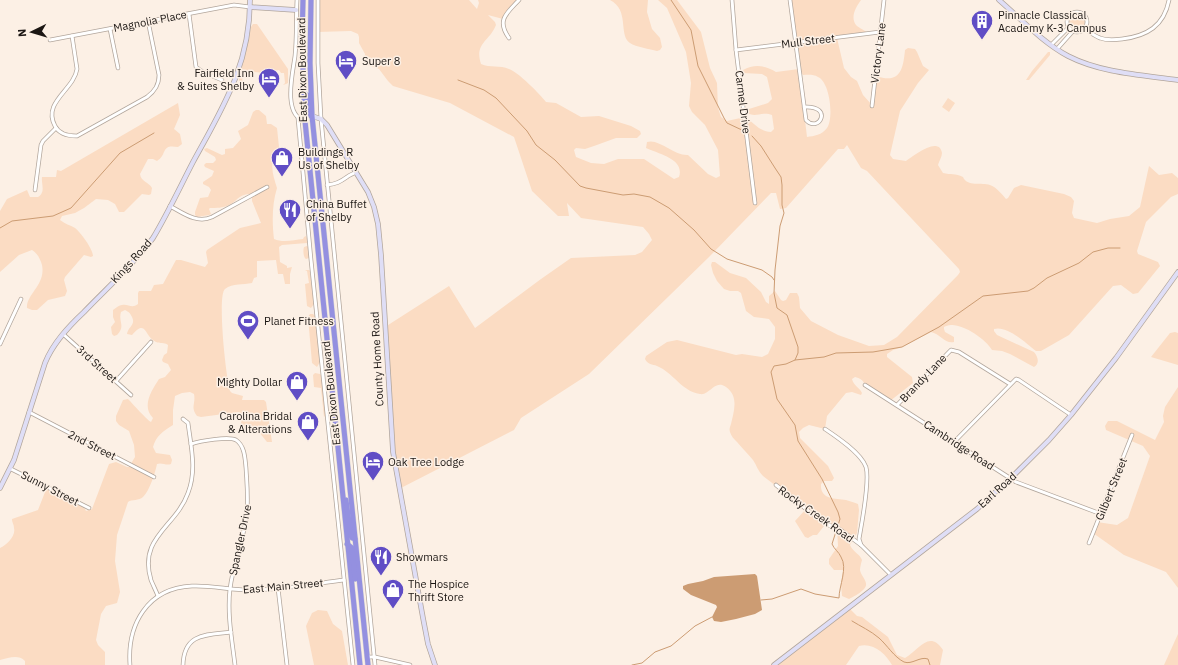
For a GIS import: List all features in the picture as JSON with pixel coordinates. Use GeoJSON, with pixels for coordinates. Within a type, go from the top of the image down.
{"type":"FeatureCollection","features":[{"type":"Feature","properties":{"kind":"highway","name":"East Dixon Boulevard"},"geometry":{"type":"LineString","coordinates":[[303,0],[302,41],[305,121],[360,665]]}},
{"type":"Feature","properties":{"kind":"highway","name":"East Dixon Boulevard"},"geometry":{"type":"LineString","coordinates":[[311,0],[310,63],[312,116],[368,665]]}},
{"type":"Feature","properties":{"kind":"highway"},"geometry":{"type":"LineString","coordinates":[[303,73],[306,79],[308,112],[312,116]]}},
{"type":"Feature","properties":{"kind":"highway"},"geometry":{"type":"LineString","coordinates":[[305,121],[309,122],[310,125],[316,176],[319,180]]}},
{"type":"Feature","properties":{"kind":"highway"},"geometry":{"type":"LineString","coordinates":[[342,490],[346,501],[351,537],[355,539]]}},
{"type":"Feature","properties":{"kind":"highway"},"geometry":{"type":"LineString","coordinates":[[347,544],[352,548],[355,576],[360,591]]}},
{"type":"Feature","properties":{"kind":"street","name":"Kings Road"},"geometry":{"type":"LineString","coordinates":[[0,488],[10,469],[48,356],[63,334],[147,246],[159,228],[218,117],[235,82],[242,58],[248,29],[250,0]]}},
{"type":"Feature","properties":{"kind":"street","name":"East Dixon Boulevard"},"geometry":{"type":"LineString","coordinates":[[297,0],[295,53],[291,87],[293,108],[298,118],[353,665]]}},
{"type":"Feature","properties":{"kind":"street","name":"East Dixon Boulevard"},"geometry":{"type":"LineString","coordinates":[[318,0],[320,119],[376,665]]}},
{"type":"Feature","properties":{"kind":"street"},"geometry":{"type":"LineString","coordinates":[[509,38],[505,31],[503,19],[519,0]]}},
{"type":"Feature","properties":{"kind":"street","name":"Carmel Drive"},"geometry":{"type":"LineString","coordinates":[[732,0],[736,50],[755,203]]}},
{"type":"Feature","properties":{"kind":"street"},"geometry":{"type":"LineString","coordinates":[[790,0],[796,42],[804,107],[806,120],[809,123],[818,123],[822,114],[820,110],[816,107],[804,107]]}},
{"type":"Feature","properties":{"kind":"street","name":"Victory Lane"},"geometry":{"type":"LineString","coordinates":[[872,106],[884,0]]}},
{"type":"Feature","properties":{"kind":"street"},"geometry":{"type":"LineString","coordinates":[[999,0],[1057,49],[1076,60],[1104,68],[1178,80]]}},
{"type":"Feature","properties":{"kind":"street"},"geometry":{"type":"LineString","coordinates":[[1084,28],[1096,37],[1110,40],[1131,38],[1142,35],[1158,23],[1166,11],[1168,0]]}},
{"type":"Feature","properties":{"kind":"street","name":"Magnolia Place"},"geometry":{"type":"LineString","coordinates":[[50,40],[234,5],[250,8]]}},
{"type":"Feature","properties":{"kind":"street"},"geometry":{"type":"LineString","coordinates":[[250,8],[296,10]]}},
{"type":"Feature","properties":{"kind":"street"},"geometry":{"type":"LineString","coordinates":[[1079,12],[1084,15],[1087,24],[1084,28],[1080,31],[1073,31],[1068,27],[1067,21],[1069,15],[1079,12]]}},
{"type":"Feature","properties":{"kind":"street"},"geometry":{"type":"LineString","coordinates":[[189,14],[196,67],[203,72],[222,80]]}},
{"type":"Feature","properties":{"kind":"street"},"geometry":{"type":"LineString","coordinates":[[72,36],[77,74],[56,102],[52,110],[52,120],[56,128],[66,135],[77,136],[147,97],[155,90],[159,80],[159,75],[148,22]]}},
{"type":"Feature","properties":{"kind":"street"},"geometry":{"type":"LineString","coordinates":[[1052,45],[1068,27]]}},
{"type":"Feature","properties":{"kind":"street"},"geometry":{"type":"LineString","coordinates":[[110,29],[118,68]]}},
{"type":"Feature","properties":{"kind":"street"},"geometry":{"type":"LineString","coordinates":[[1057,49],[1073,31]]}},
{"type":"Feature","properties":{"kind":"street","name":"Mull Street"},"geometry":{"type":"LineString","coordinates":[[736,50],[880,32]]}},
{"type":"Feature","properties":{"kind":"street","name":"County Home Road"},"geometry":{"type":"LineString","coordinates":[[312,116],[320,119],[333,133],[373,204],[378,224],[393,452],[424,624],[428,644],[435,665]]}},
{"type":"Feature","properties":{"kind":"street","name":"East Dixon Boulevard"},"geometry":{"type":"LineString","coordinates":[[298,118],[305,121]]}},
{"type":"Feature","properties":{"kind":"street"},"geometry":{"type":"LineString","coordinates":[[35,190],[40,148],[43,141],[56,128]]}},
{"type":"Feature","properties":{"kind":"street"},"geometry":{"type":"LineString","coordinates":[[327,185],[335,184],[356,172]]}},
{"type":"Feature","properties":{"kind":"street"},"geometry":{"type":"LineString","coordinates":[[170,206],[194,218],[204,220],[267,187]]}},
{"type":"Feature","properties":{"kind":"street","name":"Earl Road"},"geometry":{"type":"LineString","coordinates":[[774,665],[981,506],[1010,478],[1049,440],[1071,415],[1116,358],[1178,272]]}},
{"type":"Feature","properties":{"kind":"street"},"geometry":{"type":"LineString","coordinates":[[0,343],[21,299]]}},
{"type":"Feature","properties":{"kind":"street","name":"3rd Street"},"geometry":{"type":"LineString","coordinates":[[63,334],[132,395]]}},
{"type":"Feature","properties":{"kind":"street"},"geometry":{"type":"LineString","coordinates":[[116,381],[151,342]]}},
{"type":"Feature","properties":{"kind":"street","name":"Brandy Lane"},"geometry":{"type":"LineString","coordinates":[[897,405],[951,350],[959,352],[1010,384],[1016,379],[1019,380],[1071,415]]}},
{"type":"Feature","properties":{"kind":"street"},"geometry":{"type":"LineString","coordinates":[[322,368],[330,367]]}},
{"type":"Feature","properties":{"kind":"street"},"geometry":{"type":"LineString","coordinates":[[954,442],[1010,384]]}},
{"type":"Feature","properties":{"kind":"street","name":"Cambridge Road"},"geometry":{"type":"LineString","coordinates":[[865,385],[1016,482],[1101,514]]}},
{"type":"Feature","properties":{"kind":"street","name":"2nd Street"},"geometry":{"type":"LineString","coordinates":[[29,412],[154,477]]}},
{"type":"Feature","properties":{"kind":"street"},"geometry":{"type":"LineString","coordinates":[[158,596],[149,572],[150,552],[155,538],[181,507],[188,493],[194,471],[188,424],[183,419]]}},
{"type":"Feature","properties":{"kind":"street"},"geometry":{"type":"LineString","coordinates":[[825,429],[843,442],[866,466],[867,481],[859,539],[861,545]]}},
{"type":"Feature","properties":{"kind":"street","name":"Gilbert Street"},"geometry":{"type":"LineString","coordinates":[[1089,543],[1132,435]]}},
{"type":"Feature","properties":{"kind":"street","name":"Spangler Drive"},"geometry":{"type":"LineString","coordinates":[[191,444],[231,439],[239,443],[244,451],[248,511],[234,564],[230,590],[235,665]]}},
{"type":"Feature","properties":{"kind":"street","name":"Sunny Street"},"geometry":{"type":"LineString","coordinates":[[10,469],[89,508]]}},
{"type":"Feature","properties":{"kind":"street","name":"Rocky Creek Road"},"geometry":{"type":"LineString","coordinates":[[776,485],[828,525],[838,528],[861,545],[891,575]]}},
{"type":"Feature","properties":{"kind":"street"},"geometry":{"type":"LineString","coordinates":[[355,539],[363,538]]}},
{"type":"Feature","properties":{"kind":"street"},"geometry":{"type":"LineString","coordinates":[[340,545],[347,544]]}},
{"type":"Feature","properties":{"kind":"street","name":"East Main Street"},"geometry":{"type":"LineString","coordinates":[[130,665],[129,649],[134,625],[145,609],[158,596],[170,590],[192,586],[230,590],[250,590],[344,580]]}},
{"type":"Feature","properties":{"kind":"street"},"geometry":{"type":"LineString","coordinates":[[278,588],[287,665]]}},
{"type":"Feature","properties":{"kind":"street"},"geometry":{"type":"LineString","coordinates":[[183,665],[183,656],[186,647],[194,639],[201,636],[232,632]]}},
{"type":"Feature","properties":{"kind":"street"},"geometry":{"type":"LineString","coordinates":[[367,657],[375,657],[410,665]]}},
{"type":"Feature","properties":{"kind":"shaded area"},"geometry":{"type":"Polygon","coordinates":[[[318,0],[469,0],[477,9],[479,3],[478,0],[519,0],[503,19],[488,15],[496,25],[481,47],[479,57],[481,64],[502,67],[513,71],[529,84],[546,102],[556,103],[581,117],[599,116],[631,126],[640,131],[641,134],[637,138],[616,138],[585,149],[576,148],[574,150],[576,157],[591,163],[604,164],[618,159],[644,159],[674,179],[679,177],[680,171],[675,161],[646,148],[647,142],[656,142],[677,153],[688,155],[708,174],[716,178],[720,176],[718,150],[705,125],[692,112],[689,106],[691,83],[686,52],[667,8],[658,0],[677,0],[701,32],[710,68],[717,83],[718,108],[721,117],[727,121],[745,117],[763,130],[771,132],[774,129],[772,115],[753,115],[748,113],[749,109],[768,103],[772,99],[767,77],[762,74],[743,73],[743,70],[755,66],[768,68],[776,72],[799,69],[807,137],[820,134],[827,128],[830,117],[830,101],[822,80],[814,75],[803,75],[801,72],[790,0],[861,0],[854,12],[854,22],[857,26],[870,34],[837,38],[844,68],[851,77],[857,81],[863,95],[872,105],[876,76],[890,78],[899,74],[903,64],[905,50],[908,48],[915,49],[923,66],[929,70],[918,83],[900,111],[890,155],[893,159],[906,161],[925,149],[936,146],[940,148],[942,153],[938,165],[943,173],[963,177],[971,183],[990,185],[997,189],[1006,199],[1014,188],[1021,185],[1064,194],[1071,197],[1074,201],[1072,213],[1074,218],[1097,223],[1129,216],[1140,207],[1149,166],[1159,175],[1172,173],[1178,178],[1178,194],[1171,197],[1146,222],[1137,251],[1138,254],[1158,262],[1160,266],[1138,293],[1133,294],[1121,285],[1113,286],[1069,335],[1041,351],[1036,351],[1022,339],[1010,332],[999,328],[994,329],[997,335],[1034,352],[1038,360],[1034,367],[1010,354],[992,350],[980,337],[962,327],[948,325],[944,327],[945,332],[954,337],[954,342],[948,342],[931,332],[887,354],[887,357],[912,377],[913,383],[890,401],[855,377],[852,379],[861,391],[861,395],[852,392],[846,393],[827,416],[825,429],[809,425],[799,432],[800,438],[828,466],[834,478],[832,481],[824,481],[821,484],[823,493],[829,497],[858,504],[859,510],[857,533],[850,545],[862,560],[860,570],[866,585],[858,594],[849,599],[842,596],[841,584],[843,570],[834,570],[829,564],[829,559],[838,546],[837,527],[828,525],[824,526],[817,535],[813,535],[808,538],[805,537],[795,521],[806,509],[763,476],[753,460],[731,435],[730,429],[734,399],[730,391],[722,385],[718,385],[707,393],[700,394],[693,392],[683,386],[663,369],[649,363],[645,359],[646,356],[667,342],[677,340],[736,355],[742,354],[762,357],[768,354],[775,339],[775,327],[769,319],[754,317],[746,311],[741,293],[738,291],[724,289],[717,281],[713,273],[711,265],[712,262],[715,262],[730,273],[746,278],[761,292],[766,302],[769,304],[769,296],[775,291],[783,301],[786,300],[790,293],[797,293],[800,308],[811,321],[838,335],[869,346],[884,345],[897,337],[958,275],[960,272],[959,269],[867,171],[861,168],[847,145],[844,149],[838,149],[786,208],[780,209],[776,193],[771,193],[709,257],[589,374],[521,418],[514,430],[399,489],[395,470],[385,327],[449,286],[475,328],[571,258],[635,255],[642,252],[652,240],[643,227],[581,218],[567,203],[569,216],[558,216],[532,191],[514,137],[450,103],[393,86],[379,69],[365,64],[365,54],[359,43],[358,34],[351,31],[317,32],[318,0]]]}},
{"type":"Feature","properties":{"kind":"shaded area"},"geometry":{"type":"Polygon","coordinates":[[[610,0],[648,0],[647,12],[652,29],[660,38],[662,47],[660,50],[657,51],[639,47],[630,43],[625,34],[620,10],[616,4],[610,0]]]}},
{"type":"Feature","properties":{"kind":"shaded area"},"geometry":{"type":"Polygon","coordinates":[[[1074,14],[1080,14],[1085,19],[1083,28],[1080,30],[1074,30],[1069,25],[1069,19],[1074,14]]]}},
{"type":"Feature","properties":{"kind":"shaded area"},"geometry":{"type":"Polygon","coordinates":[[[253,24],[257,24],[288,69],[288,83],[283,85],[285,83],[284,73],[281,73],[279,70],[266,73],[253,72],[251,75],[245,72],[242,80],[244,83],[239,81],[251,27],[253,24]]]}},
{"type":"Feature","properties":{"kind":"shaded area"},"geometry":{"type":"Polygon","coordinates":[[[1048,52],[1050,52],[1050,55],[1029,80],[1026,80],[1032,71],[1048,52]]]}},
{"type":"Feature","properties":{"kind":"shaded area"},"geometry":{"type":"Polygon","coordinates":[[[948,98],[955,103],[949,112],[942,107],[948,98]]]}},
{"type":"Feature","properties":{"kind":"shaded area"},"geometry":{"type":"Polygon","coordinates":[[[178,103],[180,115],[174,129],[180,134],[182,144],[178,147],[172,146],[166,148],[157,161],[148,159],[140,174],[142,179],[152,188],[151,194],[142,194],[124,212],[119,212],[115,204],[108,200],[96,199],[75,213],[62,216],[60,220],[77,230],[89,245],[93,256],[91,257],[84,255],[65,277],[64,280],[67,291],[65,296],[48,300],[37,310],[27,308],[29,298],[39,284],[42,265],[38,256],[32,250],[19,255],[0,272],[0,211],[7,199],[27,190],[30,197],[38,197],[43,190],[42,177],[56,177],[57,170],[61,171],[178,103]]]}},
{"type":"Feature","properties":{"kind":"shaded area"},"geometry":{"type":"Polygon","coordinates":[[[259,110],[266,116],[267,124],[271,124],[277,128],[280,150],[290,150],[292,153],[289,156],[274,157],[272,165],[277,188],[273,214],[274,239],[288,241],[303,239],[306,236],[308,241],[307,243],[282,245],[279,247],[280,262],[287,266],[287,268],[292,267],[290,284],[285,284],[283,274],[278,274],[276,260],[257,261],[257,277],[254,278],[252,283],[238,284],[228,287],[225,289],[223,295],[223,337],[226,370],[230,391],[243,396],[242,400],[264,400],[266,402],[272,442],[267,442],[259,432],[251,429],[246,433],[242,432],[240,428],[242,415],[239,412],[201,417],[197,416],[194,410],[194,394],[190,392],[175,396],[173,425],[160,434],[153,447],[156,453],[170,455],[172,460],[171,464],[157,464],[146,494],[138,500],[128,502],[117,535],[115,561],[120,592],[117,603],[106,606],[101,614],[96,640],[98,645],[105,652],[105,665],[25,665],[25,661],[19,658],[13,657],[0,660],[0,548],[8,542],[14,534],[12,519],[38,510],[47,487],[83,505],[86,511],[92,509],[109,464],[116,462],[129,467],[135,457],[134,445],[129,431],[119,425],[116,421],[116,416],[123,400],[128,399],[151,422],[153,418],[148,408],[149,398],[159,379],[165,377],[171,370],[168,364],[162,360],[164,355],[167,353],[168,345],[152,340],[143,328],[140,328],[132,335],[127,334],[133,322],[128,311],[125,310],[121,312],[120,332],[114,336],[112,334],[111,327],[115,322],[113,310],[122,305],[135,306],[138,304],[139,291],[151,291],[154,285],[163,284],[176,260],[205,267],[208,263],[207,250],[240,228],[261,223],[252,201],[251,194],[241,196],[227,206],[210,208],[211,214],[209,215],[197,217],[195,215],[200,198],[208,197],[211,190],[203,184],[203,182],[212,176],[214,171],[205,167],[204,165],[206,163],[213,163],[216,160],[215,157],[204,149],[207,148],[222,155],[225,154],[225,149],[233,148],[241,139],[238,131],[248,125],[253,112],[259,110]]]}},
{"type":"Feature","properties":{"kind":"shaded area"},"geometry":{"type":"Polygon","coordinates":[[[307,246],[309,248],[309,258],[306,259],[303,250],[304,247],[307,246]]]}},
{"type":"Feature","properties":{"kind":"shaded area"},"geometry":{"type":"Polygon","coordinates":[[[305,270],[310,271],[314,304],[311,308],[307,306],[305,284],[309,283],[307,271],[305,270]]]}},
{"type":"Feature","properties":{"kind":"shaded area"},"geometry":{"type":"Polygon","coordinates":[[[310,314],[313,314],[316,317],[320,362],[317,367],[312,363],[308,317],[310,314]]]}},
{"type":"Feature","properties":{"kind":"shaded area"},"geometry":{"type":"Polygon","coordinates":[[[1170,333],[1178,333],[1178,365],[1151,357],[1170,333]]]}},
{"type":"Feature","properties":{"kind":"shaded area"},"geometry":{"type":"Polygon","coordinates":[[[315,373],[320,374],[322,377],[326,415],[324,417],[321,388],[314,387],[313,375],[315,373]]]}},
{"type":"Feature","properties":{"kind":"shaded area"},"geometry":{"type":"Polygon","coordinates":[[[1178,387],[1178,588],[1166,572],[1124,555],[1093,533],[1097,522],[1117,525],[1128,518],[1150,456],[1143,446],[1106,430],[1105,426],[1108,421],[1117,421],[1155,440],[1164,422],[1163,416],[1165,407],[1178,387]]]}},
{"type":"Feature","properties":{"kind":"shaded area"},"geometry":{"type":"Polygon","coordinates":[[[755,574],[757,576],[762,610],[755,614],[736,619],[721,622],[714,621],[712,617],[717,607],[716,605],[691,595],[683,589],[683,586],[688,584],[714,577],[755,574]]]}},
{"type":"Feature","properties":{"kind":"shaded area"},"geometry":{"type":"Polygon","coordinates":[[[849,608],[857,616],[862,617],[888,637],[897,655],[905,658],[919,646],[929,641],[933,641],[938,644],[943,650],[940,665],[892,665],[883,653],[874,647],[864,645],[859,646],[846,665],[774,665],[849,608]]]}},
{"type":"Feature","properties":{"kind":"shaded area"},"geometry":{"type":"Polygon","coordinates":[[[318,610],[327,611],[333,624],[342,631],[348,665],[314,665],[306,626],[312,613],[318,610]]]}},
{"type":"Feature","properties":{"kind":"shaded area"},"geometry":{"type":"Polygon","coordinates":[[[1178,634],[1178,665],[1164,665],[1178,634]]]}},
{"type":"Feature","properties":{"kind":"waterway"},"geometry":{"type":"LineString","coordinates":[[671,0],[691,30],[698,66],[724,118],[727,123],[744,131]]}},
{"type":"Feature","properties":{"kind":"waterway"},"geometry":{"type":"LineString","coordinates":[[458,80],[484,90],[496,98],[527,131],[536,145],[555,160],[580,186],[623,195],[634,194],[650,197],[669,208],[694,230],[711,249],[727,259],[762,270],[774,280]]}},
{"type":"Feature","properties":{"kind":"waterway"},"geometry":{"type":"LineString","coordinates":[[0,228],[12,221],[53,216],[71,208],[120,153],[154,133]]}},
{"type":"Feature","properties":{"kind":"waterway"},"geometry":{"type":"LineString","coordinates":[[752,136],[761,146],[781,177],[782,205],[784,213],[780,226],[774,293],[777,308],[787,315],[798,347],[798,353],[795,360]]}},
{"type":"Feature","properties":{"kind":"waterway"},"geometry":{"type":"LineString","coordinates":[[761,600],[772,599],[801,589],[815,594],[839,598],[844,566],[840,555],[832,544],[840,519],[838,512],[822,479],[798,441],[795,425],[777,399],[771,372],[774,366],[786,364],[795,360],[824,357],[836,353],[873,352],[902,347],[939,327],[983,296],[1028,291],[1047,278],[1079,263],[1093,252],[1108,248],[1120,248]]}},
{"type":"Feature","properties":{"kind":"waterway"},"geometry":{"type":"LineString","coordinates":[[632,665],[642,663],[655,652],[671,646],[695,626],[712,617]]}},
{"type":"Feature","properties":{"kind":"waterway"},"geometry":{"type":"LineString","coordinates":[[852,621],[876,635],[897,657],[904,662],[907,663],[925,658],[928,659],[930,665]]}},
{"type":"Feature","properties":{"kind":"place","name":"Pinnacle Classical Academy K-3 Campus"},"geometry":{"type":"Point","coordinates":[982,40]}},
{"type":"Feature","properties":{"kind":"place","name":"Super 8"},"geometry":{"type":"Point","coordinates":[346,80]}},
{"type":"Feature","properties":{"kind":"place","name":"Fairfield Inn & Suites Shelby"},"geometry":{"type":"Point","coordinates":[269,98]}},
{"type":"Feature","properties":{"kind":"place","name":"Buildings R Us of Shelby"},"geometry":{"type":"Point","coordinates":[282,178]}},
{"type":"Feature","properties":{"kind":"place","name":"China Buffet of Shelby"},"geometry":{"type":"Point","coordinates":[290,230]}},
{"type":"Feature","properties":{"kind":"place","name":"Planet Fitness"},"geometry":{"type":"Point","coordinates":[248,340]}},
{"type":"Feature","properties":{"kind":"place","name":"Mighty Dollar"},"geometry":{"type":"Point","coordinates":[297,402]}},
{"type":"Feature","properties":{"kind":"place","name":"Carolina Bridal & Alterations"},"geometry":{"type":"Point","coordinates":[308,442]}},
{"type":"Feature","properties":{"kind":"place","name":"Oak Tree Lodge"},"geometry":{"type":"Point","coordinates":[373,482]}},
{"type":"Feature","properties":{"kind":"place","name":"Showmars"},"geometry":{"type":"Point","coordinates":[381,576]}},
{"type":"Feature","properties":{"kind":"place","name":"The Hospice Thrift Store"},"geometry":{"type":"Point","coordinates":[393,610]}}]}
